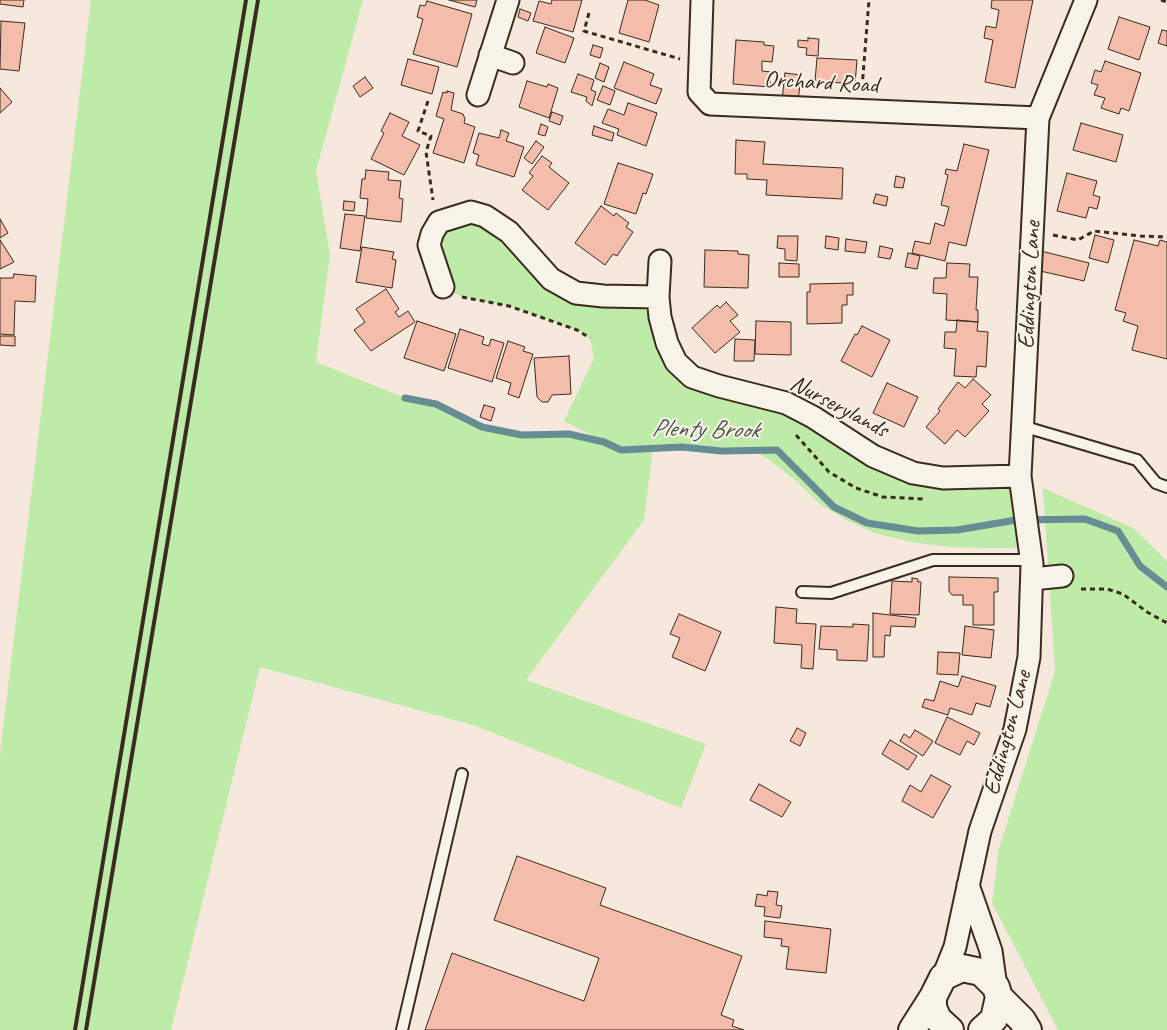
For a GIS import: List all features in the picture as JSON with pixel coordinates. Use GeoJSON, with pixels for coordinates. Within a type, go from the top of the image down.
{"type":"FeatureCollection","features":[{"type":"Feature","properties":{"kind":"street"},"geometry":{"type":"LineString","coordinates":[[478,95],[508,0]]}},
{"type":"Feature","properties":{"kind":"street","name":"Orchard Road"},"geometry":{"type":"LineString","coordinates":[[702,0],[699,92],[710,104],[1038,118]]}},
{"type":"Feature","properties":{"kind":"street","name":"Eddington Lane"},"geometry":{"type":"LineString","coordinates":[[912,1030],[938,987],[955,947],[980,831],[1014,729],[1029,657],[1031,569],[1020,476],[1038,118],[1086,0]]}},
{"type":"Feature","properties":{"kind":"street"},"geometry":{"type":"LineString","coordinates":[[490,55],[513,63]]}},
{"type":"Feature","properties":{"kind":"street"},"geometry":{"type":"LineString","coordinates":[[443,287],[429,245],[439,222],[471,212],[485,216],[519,241],[551,279],[576,293],[603,296],[658,297]]}},
{"type":"Feature","properties":{"kind":"street","name":"Nurserylands"},"geometry":{"type":"LineString","coordinates":[[660,262],[658,297],[660,317],[667,343],[676,362],[692,377],[786,403],[813,417],[873,456],[913,473],[942,478],[1020,476]]}},
{"type":"Feature","properties":{"kind":"street"},"geometry":{"type":"LineString","coordinates":[[1031,569],[1062,576]]}},
{"type":"Feature","properties":{"kind":"street"},"geometry":{"type":"LineString","coordinates":[[968,884],[991,951],[997,992],[994,1019],[982,1030]]}},
{"type":"Feature","properties":{"kind":"street"},"geometry":{"type":"LineString","coordinates":[[950,1030],[938,1019],[933,1008],[938,987],[952,971],[972,969],[990,978],[997,992],[1022,1020],[1028,1030]]}},
{"type":"Feature","properties":{"kind":"lane"},"geometry":{"type":"LineString","coordinates":[[1022,426],[1137,460],[1156,483],[1167,487]]}},
{"type":"Feature","properties":{"kind":"lane"},"geometry":{"type":"LineString","coordinates":[[802,592],[831,593],[933,560],[1031,569]]}},
{"type":"Feature","properties":{"kind":"lane"},"geometry":{"type":"LineString","coordinates":[[402,1030],[462,774]]}},
{"type":"Feature","properties":{"kind":"path"},"geometry":{"type":"LineString","coordinates":[[860,111],[869,0]]}},
{"type":"Feature","properties":{"kind":"path"},"geometry":{"type":"LineString","coordinates":[[1161,0],[1167,2]]}},
{"type":"Feature","properties":{"kind":"path"},"geometry":{"type":"LineString","coordinates":[[590,13],[584,31],[699,65]]}},
{"type":"Feature","properties":{"kind":"path"},"geometry":{"type":"LineString","coordinates":[[428,101],[418,131],[431,136],[426,152],[430,187],[439,222]]}},
{"type":"Feature","properties":{"kind":"path"},"geometry":{"type":"LineString","coordinates":[[1033,231],[1078,240],[1094,231],[1167,237]]}},
{"type":"Feature","properties":{"kind":"path"},"geometry":{"type":"LineString","coordinates":[[443,287],[462,297],[509,306],[577,330],[590,338]]}},
{"type":"Feature","properties":{"kind":"path"},"geometry":{"type":"LineString","coordinates":[[1062,576],[1064,589],[1107,589],[1123,594],[1147,612],[1167,623]]}},
{"type":"Feature","properties":{"kind":"green space"},"geometry":{"type":"Polygon","coordinates":[[[91,0],[363,0],[316,171],[330,254],[316,362],[405,398],[436,404],[482,427],[522,435],[569,434],[602,441],[564,421],[594,358],[590,338],[577,330],[509,306],[462,297],[443,287],[432,234],[471,212],[551,279],[658,297],[676,362],[913,473],[1020,476],[1028,543],[1013,548],[950,547],[911,542],[875,533],[848,521],[821,505],[796,481],[749,447],[653,448],[644,520],[526,680],[706,744],[681,808],[473,725],[260,667],[171,1030],[0,1030],[0,753],[91,0]]]}},
{"type":"Feature","properties":{"kind":"green space"},"geometry":{"type":"Polygon","coordinates":[[[1043,488],[1133,528],[1167,561],[1167,1030],[1058,1030],[992,903],[999,849],[1055,671],[1043,488]]]}},
{"type":"Feature","properties":{"kind":"building"},"geometry":{"type":"Polygon","coordinates":[[[0,0],[24,0],[23,7],[0,4],[0,0]]]}},
{"type":"Feature","properties":{"kind":"building"},"geometry":{"type":"Polygon","coordinates":[[[449,0],[477,0],[475,7],[449,0]]]}},
{"type":"Feature","properties":{"kind":"building"},"geometry":{"type":"Polygon","coordinates":[[[552,0],[582,0],[573,32],[533,21],[539,1],[551,4],[552,0]]]}},
{"type":"Feature","properties":{"kind":"building"},"geometry":{"type":"Polygon","coordinates":[[[628,0],[645,0],[659,5],[649,42],[619,33],[628,0]]]}},
{"type":"Feature","properties":{"kind":"building"},"geometry":{"type":"Polygon","coordinates":[[[992,0],[1033,0],[1015,88],[985,82],[993,40],[984,38],[986,26],[996,28],[999,10],[991,8],[992,0]]]}},
{"type":"Feature","properties":{"kind":"building"},"geometry":{"type":"Polygon","coordinates":[[[427,1],[472,14],[457,67],[413,54],[423,19],[417,17],[420,5],[425,6],[427,1]]]}},
{"type":"Feature","properties":{"kind":"building"},"geometry":{"type":"Polygon","coordinates":[[[520,9],[531,13],[528,21],[518,17],[520,9]]]}},
{"type":"Feature","properties":{"kind":"building"},"geometry":{"type":"Polygon","coordinates":[[[1119,17],[1150,27],[1139,60],[1108,49],[1119,17]]]}},
{"type":"Feature","properties":{"kind":"building"},"geometry":{"type":"Polygon","coordinates":[[[1,21],[25,23],[19,71],[0,69],[1,21]]]}},
{"type":"Feature","properties":{"kind":"building"},"geometry":{"type":"Polygon","coordinates":[[[545,27],[574,38],[565,63],[536,53],[545,27]]]}},
{"type":"Feature","properties":{"kind":"building"},"geometry":{"type":"Polygon","coordinates":[[[1162,30],[1167,31],[1167,46],[1158,43],[1162,30]]]}},
{"type":"Feature","properties":{"kind":"building"},"geometry":{"type":"Polygon","coordinates":[[[808,38],[819,39],[818,56],[806,55],[807,48],[798,47],[798,40],[808,41],[808,38]]]}},
{"type":"Feature","properties":{"kind":"building"},"geometry":{"type":"Polygon","coordinates":[[[736,40],[764,42],[764,45],[774,46],[772,62],[762,61],[762,71],[771,72],[770,87],[733,84],[736,40]]]}},
{"type":"Feature","properties":{"kind":"building"},"geometry":{"type":"Polygon","coordinates":[[[593,45],[603,48],[600,58],[590,55],[593,45]]]}},
{"type":"Feature","properties":{"kind":"building"},"geometry":{"type":"Polygon","coordinates":[[[817,58],[857,60],[855,84],[815,81],[817,58]]]}},
{"type":"Feature","properties":{"kind":"building"},"geometry":{"type":"Polygon","coordinates":[[[408,59],[439,67],[432,94],[401,85],[408,59]]]}},
{"type":"Feature","properties":{"kind":"building"},"geometry":{"type":"Polygon","coordinates":[[[1105,61],[1141,73],[1129,111],[1121,108],[1119,114],[1101,108],[1105,98],[1094,95],[1098,85],[1091,83],[1095,70],[1101,72],[1105,61]]]}},
{"type":"Feature","properties":{"kind":"building"},"geometry":{"type":"Polygon","coordinates":[[[624,62],[654,74],[650,85],[662,89],[656,104],[614,88],[624,62]]]}},
{"type":"Feature","properties":{"kind":"building"},"geometry":{"type":"Polygon","coordinates":[[[600,63],[609,67],[604,82],[595,78],[600,63]]]}},
{"type":"Feature","properties":{"kind":"building"},"geometry":{"type":"Polygon","coordinates":[[[785,73],[801,75],[798,102],[782,100],[785,73]]]}},
{"type":"Feature","properties":{"kind":"building"},"geometry":{"type":"Polygon","coordinates":[[[578,74],[594,80],[591,90],[596,92],[592,106],[586,101],[587,97],[571,92],[578,74]]]}},
{"type":"Feature","properties":{"kind":"building"},"geometry":{"type":"Polygon","coordinates":[[[365,77],[373,88],[360,97],[353,86],[365,77]]]}},
{"type":"Feature","properties":{"kind":"building"},"geometry":{"type":"Polygon","coordinates":[[[527,81],[547,87],[548,84],[558,88],[549,118],[519,107],[527,81]]]}},
{"type":"Feature","properties":{"kind":"building"},"geometry":{"type":"Polygon","coordinates":[[[603,86],[615,91],[610,105],[597,100],[603,86]]]}},
{"type":"Feature","properties":{"kind":"building"},"geometry":{"type":"Polygon","coordinates":[[[0,88],[12,102],[0,113],[0,88]]]}},
{"type":"Feature","properties":{"kind":"building"},"geometry":{"type":"Polygon","coordinates":[[[447,91],[454,93],[451,110],[463,114],[464,123],[475,127],[464,163],[433,153],[444,119],[436,116],[443,92],[447,93],[447,91]]]}},
{"type":"Feature","properties":{"kind":"building"},"geometry":{"type":"Polygon","coordinates":[[[628,103],[657,113],[646,146],[617,135],[619,129],[602,123],[608,109],[624,115],[628,103]]]}},
{"type":"Feature","properties":{"kind":"building"},"geometry":{"type":"Polygon","coordinates":[[[552,112],[563,116],[560,125],[549,121],[552,112]]]}},
{"type":"Feature","properties":{"kind":"building"},"geometry":{"type":"Polygon","coordinates":[[[390,113],[409,122],[402,136],[420,145],[404,175],[371,159],[384,133],[381,131],[390,113]]]}},
{"type":"Feature","properties":{"kind":"building"},"geometry":{"type":"Polygon","coordinates":[[[1081,123],[1123,135],[1116,162],[1073,150],[1081,123]]]}},
{"type":"Feature","properties":{"kind":"building"},"geometry":{"type":"Polygon","coordinates":[[[541,124],[548,127],[545,136],[538,134],[541,124]]]}},
{"type":"Feature","properties":{"kind":"building"},"geometry":{"type":"Polygon","coordinates":[[[594,126],[614,133],[612,141],[592,135],[594,126]]]}},
{"type":"Feature","properties":{"kind":"building"},"geometry":{"type":"Polygon","coordinates":[[[501,130],[509,133],[506,141],[524,147],[514,177],[476,165],[479,155],[473,153],[479,133],[499,138],[501,130]]]}},
{"type":"Feature","properties":{"kind":"building"},"geometry":{"type":"Polygon","coordinates":[[[736,140],[765,142],[763,164],[843,168],[842,199],[766,195],[767,180],[747,179],[747,174],[735,174],[736,140]]]}},
{"type":"Feature","properties":{"kind":"building"},"geometry":{"type":"Polygon","coordinates":[[[536,141],[544,147],[532,164],[524,158],[536,141]]]}},
{"type":"Feature","properties":{"kind":"building"},"geometry":{"type":"Polygon","coordinates":[[[964,144],[989,150],[966,246],[949,242],[945,261],[912,253],[915,241],[930,244],[935,223],[944,226],[949,207],[941,205],[948,175],[945,174],[946,169],[957,171],[964,144]]]}},
{"type":"Feature","properties":{"kind":"building"},"geometry":{"type":"Polygon","coordinates":[[[542,156],[552,163],[549,167],[569,183],[548,210],[522,190],[533,176],[529,173],[542,156]]]}},
{"type":"Feature","properties":{"kind":"building"},"geometry":{"type":"Polygon","coordinates":[[[618,163],[653,174],[646,194],[643,193],[636,214],[604,204],[618,163]]]}},
{"type":"Feature","properties":{"kind":"building"},"geometry":{"type":"Polygon","coordinates":[[[366,170],[389,172],[388,180],[401,181],[399,198],[403,199],[401,222],[366,218],[368,199],[360,198],[362,179],[365,179],[366,170]]]}},
{"type":"Feature","properties":{"kind":"building"},"geometry":{"type":"Polygon","coordinates":[[[1067,173],[1097,181],[1093,195],[1100,197],[1097,209],[1089,207],[1086,218],[1057,211],[1067,173]]]}},
{"type":"Feature","properties":{"kind":"building"},"geometry":{"type":"Polygon","coordinates":[[[896,176],[905,178],[903,188],[894,187],[896,176]]]}},
{"type":"Feature","properties":{"kind":"building"},"geometry":{"type":"Polygon","coordinates":[[[876,194],[888,197],[886,206],[873,203],[876,194]]]}},
{"type":"Feature","properties":{"kind":"building"},"geometry":{"type":"Polygon","coordinates":[[[344,201],[355,202],[354,211],[343,210],[344,201]]]}},
{"type":"Feature","properties":{"kind":"building"},"geometry":{"type":"Polygon","coordinates":[[[601,206],[614,216],[616,213],[629,223],[626,227],[633,232],[617,256],[613,254],[605,265],[575,243],[601,206]]]}},
{"type":"Feature","properties":{"kind":"building"},"geometry":{"type":"Polygon","coordinates":[[[345,214],[365,216],[360,251],[340,248],[345,214]]]}},
{"type":"Feature","properties":{"kind":"building"},"geometry":{"type":"Polygon","coordinates":[[[0,219],[8,233],[0,238],[0,219]]]}},
{"type":"Feature","properties":{"kind":"building"},"geometry":{"type":"Polygon","coordinates":[[[1095,235],[1114,240],[1108,263],[1089,258],[1095,235]]]}},
{"type":"Feature","properties":{"kind":"building"},"geometry":{"type":"Polygon","coordinates":[[[778,236],[798,236],[797,261],[785,260],[785,249],[777,248],[778,236]]]}},
{"type":"Feature","properties":{"kind":"building"},"geometry":{"type":"Polygon","coordinates":[[[826,236],[839,238],[838,250],[825,248],[826,236]]]}},
{"type":"Feature","properties":{"kind":"building"},"geometry":{"type":"Polygon","coordinates":[[[846,239],[867,242],[865,253],[845,251],[846,239]]]}},
{"type":"Feature","properties":{"kind":"building"},"geometry":{"type":"Polygon","coordinates":[[[0,240],[14,262],[0,269],[0,240]]]}},
{"type":"Feature","properties":{"kind":"building"},"geometry":{"type":"Polygon","coordinates":[[[1134,240],[1158,246],[1160,240],[1167,242],[1167,359],[1132,350],[1138,326],[1123,321],[1126,313],[1115,310],[1134,240]]]}},
{"type":"Feature","properties":{"kind":"building"},"geometry":{"type":"Polygon","coordinates":[[[880,246],[893,249],[890,259],[878,257],[880,246]]]}},
{"type":"Feature","properties":{"kind":"building"},"geometry":{"type":"Polygon","coordinates":[[[362,247],[394,252],[392,259],[396,260],[392,288],[356,282],[362,247]]]}},
{"type":"Feature","properties":{"kind":"building"},"geometry":{"type":"Polygon","coordinates":[[[705,250],[738,251],[738,254],[749,255],[748,288],[704,287],[705,250]]]}},
{"type":"Feature","properties":{"kind":"building"},"geometry":{"type":"Polygon","coordinates":[[[1041,251],[1089,263],[1084,281],[1036,270],[1041,251]]]}},
{"type":"Feature","properties":{"kind":"building"},"geometry":{"type":"Polygon","coordinates":[[[908,253],[920,256],[917,269],[905,267],[908,253]]]}},
{"type":"Feature","properties":{"kind":"building"},"geometry":{"type":"Polygon","coordinates":[[[779,263],[799,264],[799,277],[779,277],[779,263]]]}},
{"type":"Feature","properties":{"kind":"building"},"geometry":{"type":"Polygon","coordinates":[[[947,263],[970,264],[969,277],[978,277],[976,310],[978,310],[978,322],[946,320],[947,294],[933,293],[934,278],[946,278],[947,263]]]}},
{"type":"Feature","properties":{"kind":"building"},"geometry":{"type":"Polygon","coordinates":[[[14,274],[36,276],[35,302],[15,301],[14,335],[0,334],[0,278],[13,278],[14,274]]]}},
{"type":"Feature","properties":{"kind":"building"},"geometry":{"type":"Polygon","coordinates":[[[853,283],[853,295],[847,295],[847,305],[842,305],[842,323],[807,324],[807,292],[810,292],[810,284],[853,283]]]}},
{"type":"Feature","properties":{"kind":"building"},"geometry":{"type":"Polygon","coordinates":[[[386,289],[399,309],[395,312],[399,317],[408,311],[415,322],[371,351],[354,330],[365,322],[356,309],[386,289]]]}},
{"type":"Feature","properties":{"kind":"building"},"geometry":{"type":"Polygon","coordinates":[[[726,302],[738,315],[730,321],[740,332],[715,353],[692,328],[717,305],[720,308],[726,302]]]}},
{"type":"Feature","properties":{"kind":"building"},"geometry":{"type":"Polygon","coordinates":[[[957,320],[978,322],[977,331],[988,332],[986,367],[977,366],[976,377],[954,376],[956,349],[944,348],[945,332],[956,332],[957,320]]]}},
{"type":"Feature","properties":{"kind":"building"},"geometry":{"type":"Polygon","coordinates":[[[417,321],[456,334],[444,371],[404,358],[417,321]]]}},
{"type":"Feature","properties":{"kind":"building"},"geometry":{"type":"Polygon","coordinates":[[[756,321],[791,322],[791,355],[755,354],[756,321]]]}},
{"type":"Feature","properties":{"kind":"building"},"geometry":{"type":"Polygon","coordinates":[[[862,326],[890,340],[872,377],[841,361],[855,334],[857,335],[862,326]]]}},
{"type":"Feature","properties":{"kind":"building"},"geometry":{"type":"Polygon","coordinates":[[[460,329],[484,337],[482,344],[489,346],[491,339],[504,343],[492,382],[448,368],[460,329]]]}},
{"type":"Feature","properties":{"kind":"building"},"geometry":{"type":"Polygon","coordinates":[[[0,336],[15,336],[15,346],[0,345],[0,336]]]}},
{"type":"Feature","properties":{"kind":"building"},"geometry":{"type":"Polygon","coordinates":[[[735,339],[755,340],[754,361],[734,361],[735,339]]]}},
{"type":"Feature","properties":{"kind":"building"},"geometry":{"type":"Polygon","coordinates":[[[508,341],[525,347],[523,351],[533,354],[519,398],[508,394],[511,383],[496,378],[508,341]]]}},
{"type":"Feature","properties":{"kind":"building"},"geometry":{"type":"Polygon","coordinates":[[[569,356],[571,394],[552,395],[548,402],[542,402],[537,397],[534,358],[569,356]]]}},
{"type":"Feature","properties":{"kind":"building"},"geometry":{"type":"Polygon","coordinates":[[[973,379],[991,395],[982,404],[989,411],[965,437],[957,430],[945,444],[926,427],[940,411],[938,409],[958,382],[965,388],[973,379]]]}},
{"type":"Feature","properties":{"kind":"building"},"geometry":{"type":"Polygon","coordinates":[[[887,383],[918,397],[904,427],[873,413],[887,383]]]}},
{"type":"Feature","properties":{"kind":"building"},"geometry":{"type":"Polygon","coordinates":[[[484,405],[495,408],[491,421],[480,417],[484,405]]]}},
{"type":"Feature","properties":{"kind":"building"},"geometry":{"type":"Polygon","coordinates":[[[949,577],[998,578],[998,592],[994,592],[994,625],[973,625],[973,605],[963,605],[963,595],[952,595],[949,591],[949,577]]]}},
{"type":"Feature","properties":{"kind":"building"},"geometry":{"type":"Polygon","coordinates":[[[912,578],[918,579],[918,582],[921,582],[919,615],[890,614],[892,581],[912,582],[912,578]]]}},
{"type":"Feature","properties":{"kind":"building"},"geometry":{"type":"Polygon","coordinates":[[[776,607],[797,609],[796,623],[816,624],[813,669],[801,668],[802,645],[774,643],[776,607]]]}},
{"type":"Feature","properties":{"kind":"building"},"geometry":{"type":"Polygon","coordinates":[[[873,613],[916,618],[915,627],[891,626],[890,636],[885,635],[884,657],[873,657],[873,613]]]}},
{"type":"Feature","properties":{"kind":"building"},"geometry":{"type":"Polygon","coordinates":[[[679,614],[721,632],[705,671],[672,657],[680,638],[670,634],[679,614]]]}},
{"type":"Feature","properties":{"kind":"building"},"geometry":{"type":"Polygon","coordinates":[[[853,624],[869,625],[867,661],[837,660],[837,650],[819,649],[821,626],[853,627],[853,624]]]}},
{"type":"Feature","properties":{"kind":"building"},"geometry":{"type":"Polygon","coordinates":[[[965,626],[994,630],[991,658],[962,655],[965,626]]]}},
{"type":"Feature","properties":{"kind":"building"},"geometry":{"type":"Polygon","coordinates":[[[938,652],[960,653],[958,675],[937,674],[938,652]]]}},
{"type":"Feature","properties":{"kind":"building"},"geometry":{"type":"Polygon","coordinates":[[[962,676],[996,686],[990,707],[976,703],[972,715],[950,708],[948,715],[922,707],[925,699],[934,701],[940,681],[958,687],[962,676]]]}},
{"type":"Feature","properties":{"kind":"building"},"geometry":{"type":"Polygon","coordinates":[[[947,717],[980,733],[974,745],[967,741],[960,755],[935,743],[947,717]]]}},
{"type":"Feature","properties":{"kind":"building"},"geometry":{"type":"Polygon","coordinates":[[[797,728],[806,733],[800,746],[790,741],[797,728]]]}},
{"type":"Feature","properties":{"kind":"building"},"geometry":{"type":"Polygon","coordinates":[[[915,730],[933,741],[923,756],[900,741],[904,734],[910,738],[915,730]]]}},
{"type":"Feature","properties":{"kind":"building"},"geometry":{"type":"Polygon","coordinates":[[[890,740],[917,756],[908,770],[882,754],[890,740]]]}},
{"type":"Feature","properties":{"kind":"building"},"geometry":{"type":"Polygon","coordinates":[[[931,775],[951,786],[933,818],[902,801],[910,785],[921,792],[931,775]]]}},
{"type":"Feature","properties":{"kind":"building"},"geometry":{"type":"Polygon","coordinates":[[[759,784],[791,802],[782,817],[750,800],[759,784]]]}},
{"type":"Feature","properties":{"kind":"building"},"geometry":{"type":"Polygon","coordinates":[[[517,856],[606,888],[600,905],[742,956],[721,1015],[734,1020],[732,1026],[744,1030],[425,1030],[452,953],[584,1001],[599,958],[494,920],[517,856]]]}},
{"type":"Feature","properties":{"kind":"building"},"geometry":{"type":"Polygon","coordinates":[[[768,891],[778,892],[776,905],[782,906],[780,918],[764,916],[765,907],[755,906],[757,894],[767,896],[768,891]]]}},
{"type":"Feature","properties":{"kind":"building"},"geometry":{"type":"Polygon","coordinates":[[[765,921],[831,929],[826,973],[786,969],[789,947],[781,946],[782,939],[764,937],[765,921]]]}},
{"type":"Feature","properties":{"kind":"waterway","name":"Plenty Brook"},"geometry":{"type":"LineString","coordinates":[[405,398],[436,404],[482,427],[522,435],[569,434],[604,442],[621,450],[682,447],[721,451],[777,450],[834,507],[867,523],[918,531],[957,530],[1016,520],[1085,519],[1118,531],[1140,566],[1167,587]]}},
{"type":"Feature","properties":{"kind":"railway"},"geometry":{"type":"LineString","coordinates":[[75,1030],[246,0]]}},
{"type":"Feature","properties":{"kind":"railway"},"geometry":{"type":"LineString","coordinates":[[86,1030],[258,0]]}}]}
